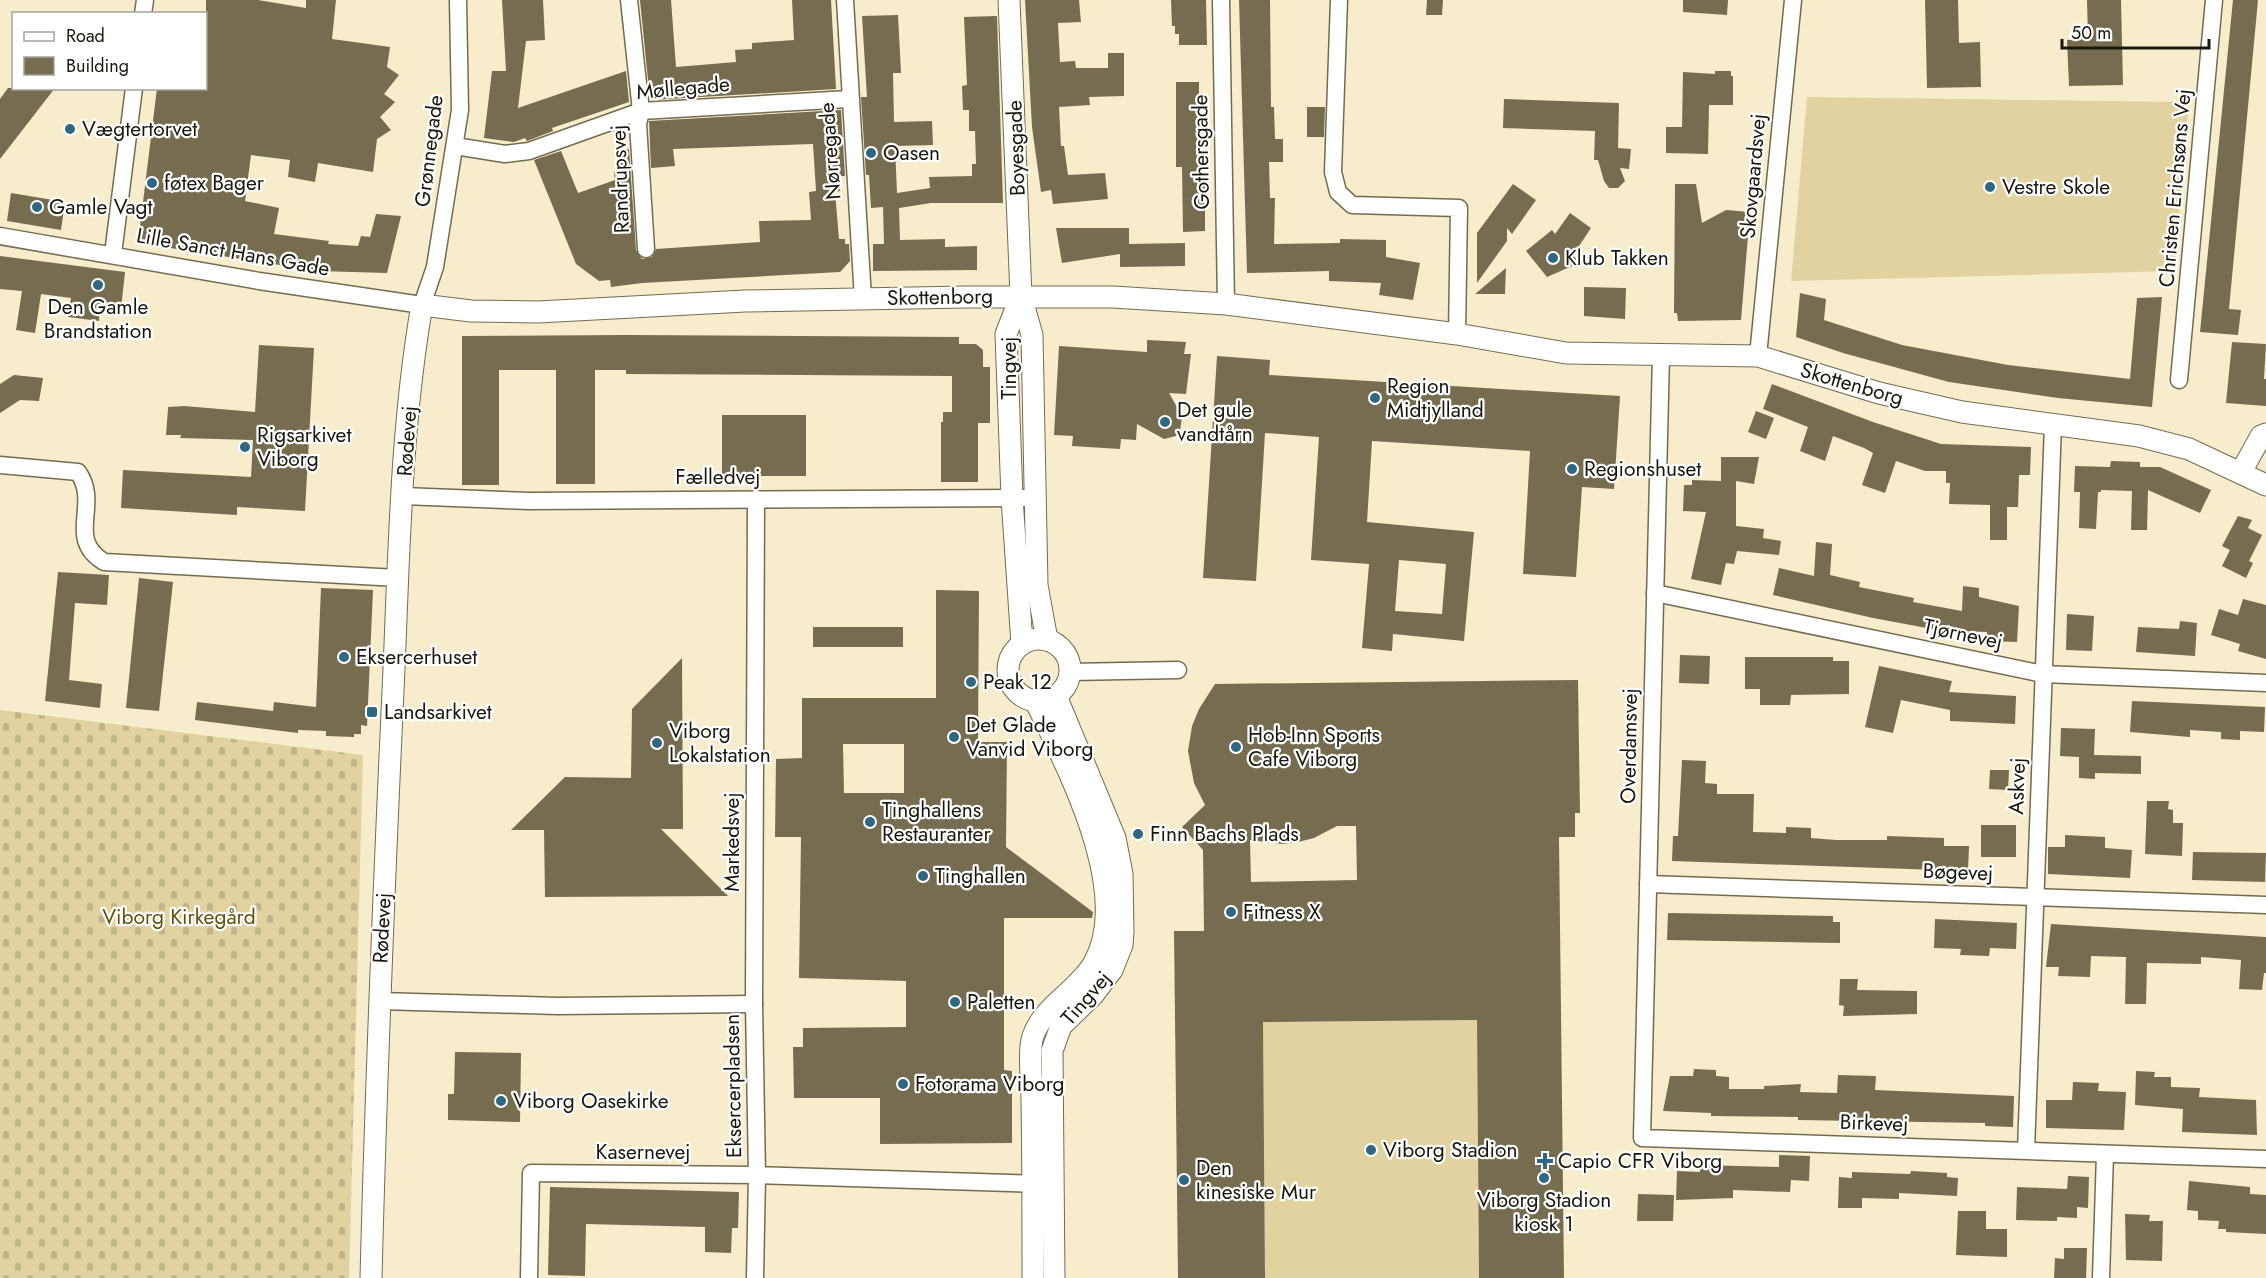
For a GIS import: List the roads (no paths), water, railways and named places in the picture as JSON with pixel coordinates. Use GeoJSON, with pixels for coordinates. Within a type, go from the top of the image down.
{"type":"FeatureCollection","features":[{"type":"Feature","properties":{"kind":"street","name":"Grønnegade"},"geometry":{"type":"LineString","coordinates":[[422,305],[435,267],[460,110],[458,0]]}},
{"type":"Feature","properties":{"kind":"street","name":"Randrupsvej"},"geometry":{"type":"LineString","coordinates":[[629,0],[641,111],[638,124],[646,249]]}},
{"type":"Feature","properties":{"kind":"street","name":"Nørregade"},"geometry":{"type":"LineString","coordinates":[[845,0],[849,99],[863,299]]}},
{"type":"Feature","properties":{"kind":"street","name":"Boyesgade"},"geometry":{"type":"LineString","coordinates":[[1009,0],[1021,296]]}},
{"type":"Feature","properties":{"kind":"street","name":"Gothersgade"},"geometry":{"type":"LineString","coordinates":[[1221,0],[1226,304]]}},
{"type":"Feature","properties":{"kind":"street"},"geometry":{"type":"LineString","coordinates":[[1339,0],[1333,172],[1338,192],[1352,205],[1459,208],[1457,334]]}},
{"type":"Feature","properties":{"kind":"street","name":"Skovgaardsvej"},"geometry":{"type":"LineString","coordinates":[[1758,356],[1792,0]]}},
{"type":"Feature","properties":{"kind":"street","name":"Christen Erichsøns Vej"},"geometry":{"type":"LineString","coordinates":[[2179,380],[2214,0]]}},
{"type":"Feature","properties":{"kind":"street"},"geometry":{"type":"LineString","coordinates":[[113,254],[134,90]]}},
{"type":"Feature","properties":{"kind":"street","name":"Møllegade"},"geometry":{"type":"LineString","coordinates":[[455,146],[505,154],[529,151],[641,111],[849,99]]}},
{"type":"Feature","properties":{"kind":"street","name":"Lille Sanct Hans Gade"},"geometry":{"type":"LineString","coordinates":[[0,236],[259,281],[422,305]]}},
{"type":"Feature","properties":{"kind":"street","name":"Skottenborg"},"geometry":{"type":"LineString","coordinates":[[422,305],[471,311],[538,312],[649,304],[1021,296],[1113,297],[1226,304],[1457,334],[1566,353],[1758,356],[1879,393],[1962,412],[2139,436],[2188,449],[2266,485]]}},
{"type":"Feature","properties":{"kind":"street","name":"Tingvej"},"geometry":{"type":"LineString","coordinates":[[1021,296],[1006,334],[1012,498],[1022,644]]}},
{"type":"Feature","properties":{"kind":"street","name":"Tingvej"},"geometry":{"type":"LineString","coordinates":[[1021,296],[1032,334],[1037,585],[1047,640]]}},
{"type":"Feature","properties":{"kind":"street","name":"Rødevej"},"geometry":{"type":"LineString","coordinates":[[371,1278],[379,1001],[398,578],[414,348],[422,305]]}},
{"type":"Feature","properties":{"kind":"street","name":"Overdamsvej"},"geometry":{"type":"LineString","coordinates":[[1642,1138],[1661,355]]}},
{"type":"Feature","properties":{"kind":"street","name":"Askvej"},"geometry":{"type":"LineString","coordinates":[[2026,1150],[2053,425]]}},
{"type":"Feature","properties":{"kind":"street"},"geometry":{"type":"LineString","coordinates":[[2241,472],[2261,436],[2266,434]]}},
{"type":"Feature","properties":{"kind":"street"},"geometry":{"type":"LineString","coordinates":[[0,465],[78,472],[88,491],[84,538],[86,546],[104,562],[398,578]]}},
{"type":"Feature","properties":{"kind":"street","name":"Fælledvej"},"geometry":{"type":"LineString","coordinates":[[403,496],[530,501],[1034,498]]}},
{"type":"Feature","properties":{"kind":"street","name":"Markedsvej"},"geometry":{"type":"LineString","coordinates":[[754,1004],[756,500]]}},
{"type":"Feature","properties":{"kind":"street","name":"Tjørnevej"},"geometry":{"type":"LineString","coordinates":[[1655,593],[2043,674],[2266,682]]}},
{"type":"Feature","properties":{"kind":"street"},"geometry":{"type":"LineString","coordinates":[[1047,640],[1064,652],[1070,672],[1067,681],[1056,696],[1035,700],[1019,694],[1009,679],[1011,656],[1022,644],[1029,641],[1047,640]]}},
{"type":"Feature","properties":{"kind":"street"},"geometry":{"type":"LineString","coordinates":[[1070,672],[1178,670]]}},
{"type":"Feature","properties":{"kind":"street","name":"Tingvej"},"geometry":{"type":"LineString","coordinates":[[1033,1278],[1043,1184],[1052,1051],[1061,1026],[1103,984],[1118,958],[1122,939],[1122,874],[1115,838],[1056,696]]}},
{"type":"Feature","properties":{"kind":"street","name":"Tingvej"},"geometry":{"type":"LineString","coordinates":[[1035,700],[1096,842],[1103,874],[1104,925],[1100,950],[1089,972],[1059,998],[1032,1037],[1043,1184],[1054,1278]]}},
{"type":"Feature","properties":{"kind":"street","name":"Bøgevej"},"geometry":{"type":"LineString","coordinates":[[1648,884],[2266,905]]}},
{"type":"Feature","properties":{"kind":"street","name":"Eksercerpladsen"},"geometry":{"type":"LineString","coordinates":[[379,1001],[558,1006],[754,1004],[757,1175],[1043,1184]]}},
{"type":"Feature","properties":{"kind":"street","name":"Birkevej"},"geometry":{"type":"LineString","coordinates":[[1642,1138],[2266,1159]]}},
{"type":"Feature","properties":{"kind":"street"},"geometry":{"type":"LineString","coordinates":[[2101,1278],[2105,1154]]}},
{"type":"Feature","properties":{"kind":"street","name":"Kasernevej"},"geometry":{"type":"LineString","coordinates":[[528,1278],[531,1173],[757,1175]]}},
{"type":"Feature","properties":{"kind":"street"},"geometry":{"type":"LineString","coordinates":[[755,1278],[757,1175]]}},
{"type":"Feature","properties":{"kind":"place","name":"Vægtertorvet"},"geometry":{"type":"Point","coordinates":[70,129]}},
{"type":"Feature","properties":{"kind":"place","name":"Oasen"},"geometry":{"type":"Point","coordinates":[871,153]}},
{"type":"Feature","properties":{"kind":"place","name":"føtex Bager"},"geometry":{"type":"Point","coordinates":[152,183]}},
{"type":"Feature","properties":{"kind":"place","name":"Vestre Skole"},"geometry":{"type":"Point","coordinates":[1990,187]}},
{"type":"Feature","properties":{"kind":"place","name":"Gamle Vagt"},"geometry":{"type":"Point","coordinates":[37,207]}},
{"type":"Feature","properties":{"kind":"place","name":"Klub Takken"},"geometry":{"type":"Point","coordinates":[1553,258]}},
{"type":"Feature","properties":{"kind":"place","name":"Den Gamle Brandstation"},"geometry":{"type":"Point","coordinates":[98,285]}},
{"type":"Feature","properties":{"kind":"place","name":"Region Midtjylland"},"geometry":{"type":"Point","coordinates":[1375,398]}},
{"type":"Feature","properties":{"kind":"place","name":"Det gule vandtårn"},"geometry":{"type":"Point","coordinates":[1165,422]}},
{"type":"Feature","properties":{"kind":"place","name":"Rigsarkivet Viborg"},"geometry":{"type":"Point","coordinates":[245,447]}},
{"type":"Feature","properties":{"kind":"place","name":"Regionshuset"},"geometry":{"type":"Point","coordinates":[1572,469]}},
{"type":"Feature","properties":{"kind":"place","name":"Eksercerhuset"},"geometry":{"type":"Point","coordinates":[344,657]}},
{"type":"Feature","properties":{"kind":"place","name":"Peak 12"},"geometry":{"type":"Point","coordinates":[971,682]}},
{"type":"Feature","properties":{"kind":"place","name":"Landsarkivet"},"geometry":{"type":"Point","coordinates":[372,712]}},
{"type":"Feature","properties":{"kind":"place","name":"Det Glade Vanvid Viborg"},"geometry":{"type":"Point","coordinates":[954,737]}},
{"type":"Feature","properties":{"kind":"place","name":"Viborg Lokalstation"},"geometry":{"type":"Point","coordinates":[657,743]}},
{"type":"Feature","properties":{"kind":"place","name":"Hob-Inn Sports Cafe Viborg"},"geometry":{"type":"Point","coordinates":[1236,747]}},
{"type":"Feature","properties":{"kind":"place","name":"Tinghallens Restauranter"},"geometry":{"type":"Point","coordinates":[870,822]}},
{"type":"Feature","properties":{"kind":"place","name":"Finn Bachs Plads"},"geometry":{"type":"Point","coordinates":[1138,834]}},
{"type":"Feature","properties":{"kind":"place","name":"Tinghallen"},"geometry":{"type":"Point","coordinates":[923,876]}},
{"type":"Feature","properties":{"kind":"place","name":"Fitness X"},"geometry":{"type":"Point","coordinates":[1231,912]}},
{"type":"Feature","properties":{"kind":"place","name":"Paletten"},"geometry":{"type":"Point","coordinates":[955,1002]}},
{"type":"Feature","properties":{"kind":"place","name":"Fotorama Viborg"},"geometry":{"type":"Point","coordinates":[903,1084]}},
{"type":"Feature","properties":{"kind":"place","name":"Viborg Oasekirke"},"geometry":{"type":"Point","coordinates":[501,1101]}},
{"type":"Feature","properties":{"kind":"place","name":"Viborg Stadion"},"geometry":{"type":"Point","coordinates":[1371,1150]}},
{"type":"Feature","properties":{"kind":"place","name":"Capio CFR Viborg"},"geometry":{"type":"Point","coordinates":[1545,1161]}},
{"type":"Feature","properties":{"kind":"place","name":"Viborg Stadion kiosk 1"},"geometry":{"type":"Point","coordinates":[1544,1178]}},
{"type":"Feature","properties":{"kind":"place","name":"Den kinesiske Mur"},"geometry":{"type":"Point","coordinates":[1184,1180]}},
{"type":"Feature","properties":{"kind":"park label","name":"Viborg Kirkegård"},"geometry":{"type":"Point","coordinates":[179,917]}}]}
